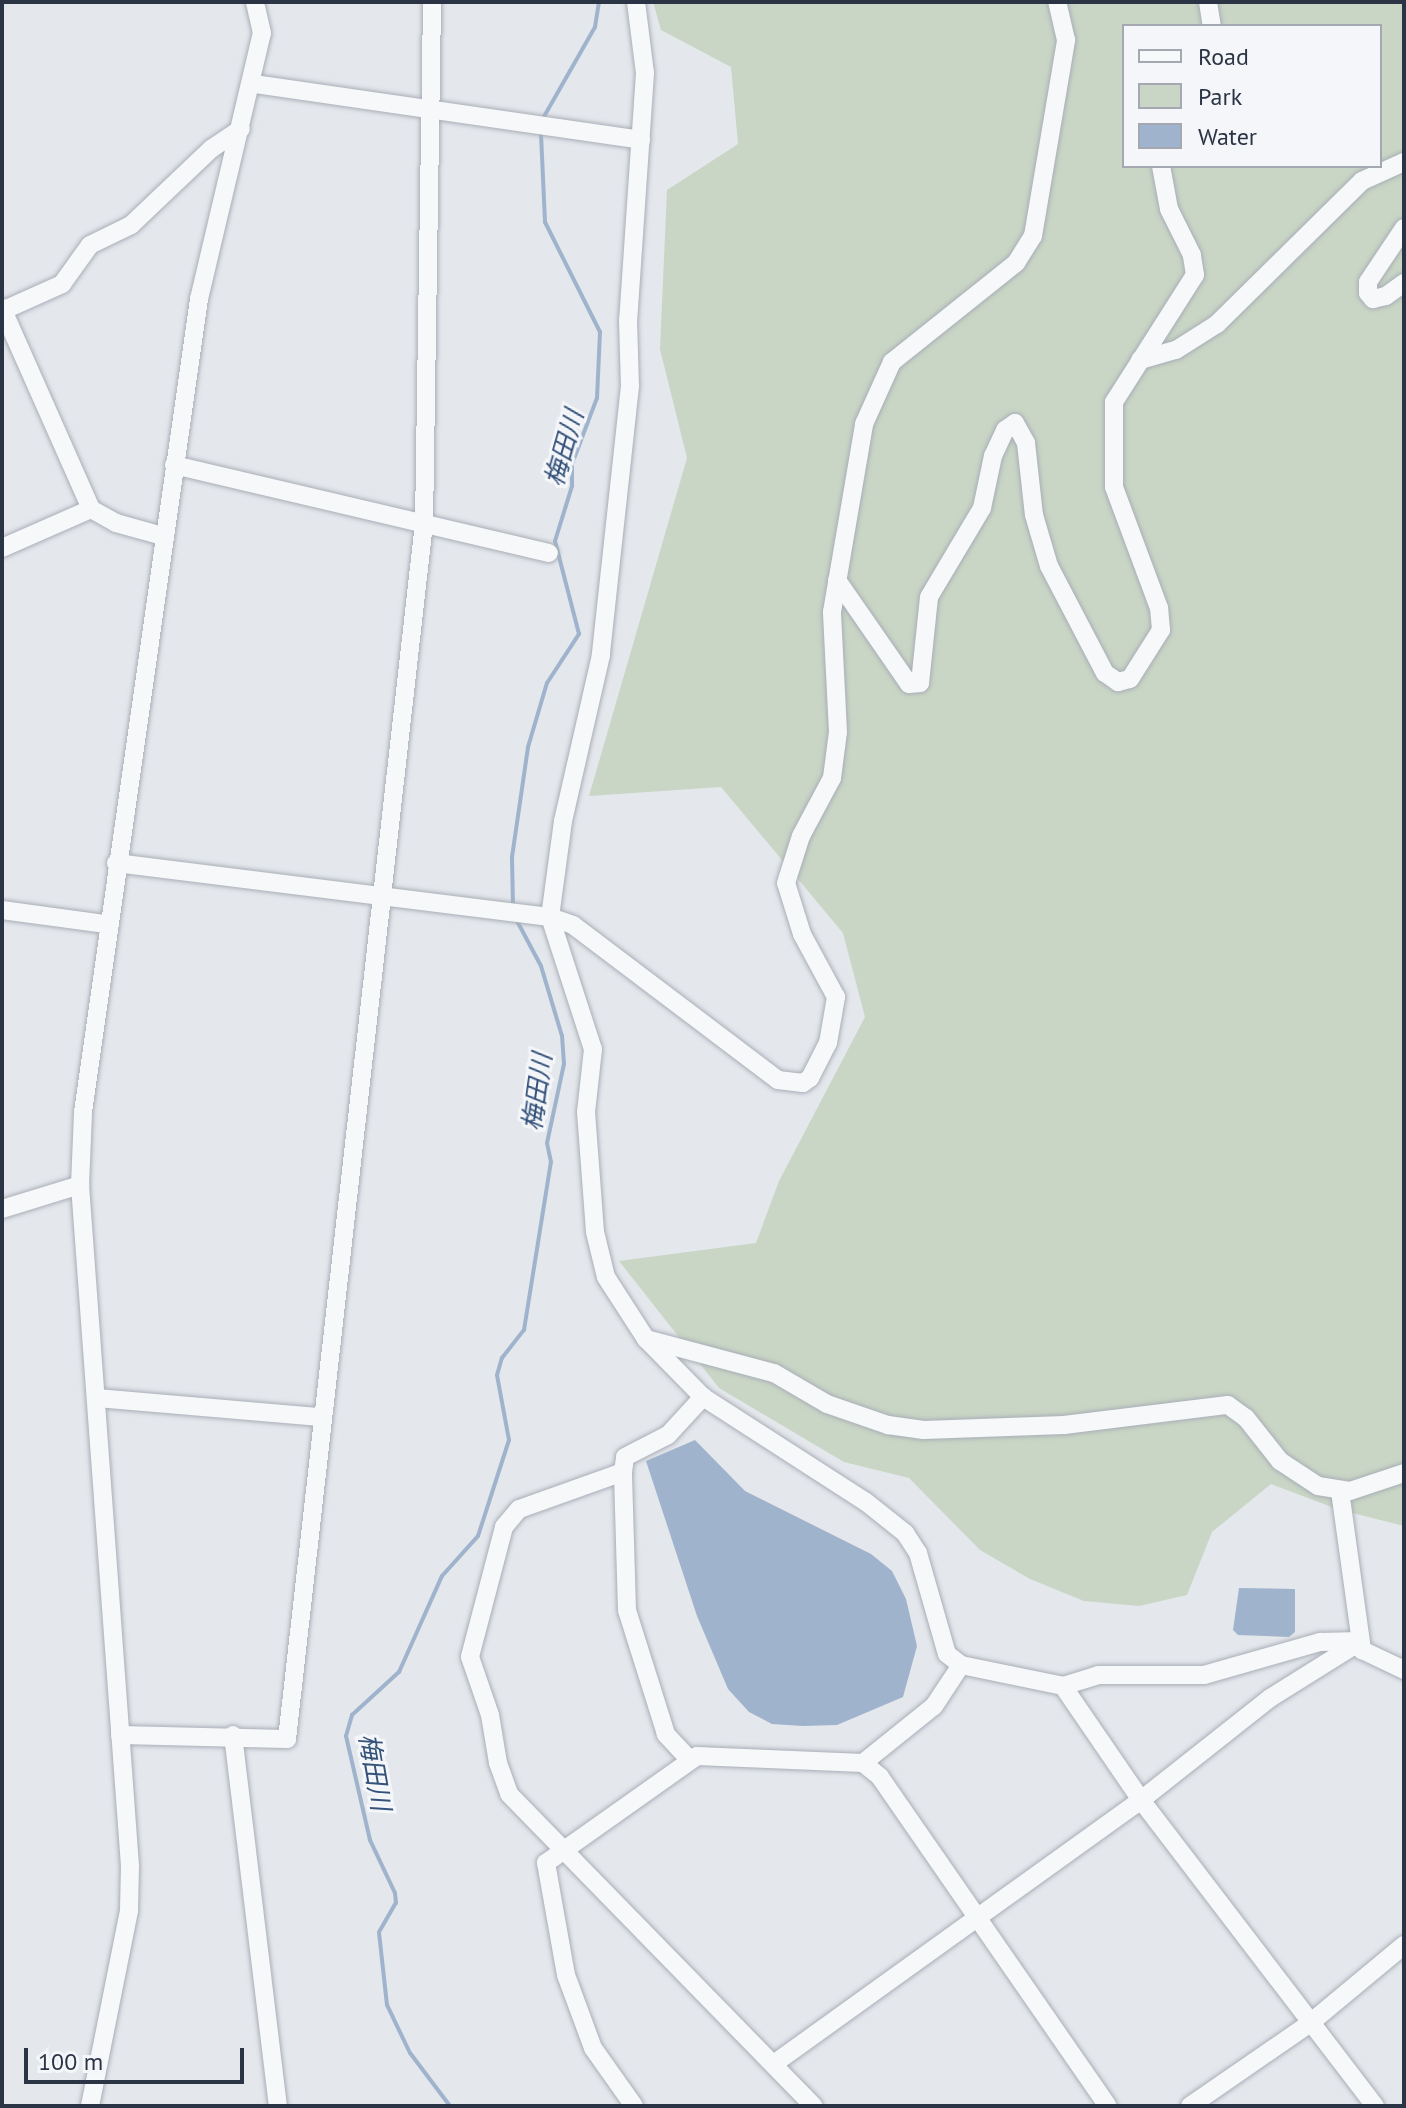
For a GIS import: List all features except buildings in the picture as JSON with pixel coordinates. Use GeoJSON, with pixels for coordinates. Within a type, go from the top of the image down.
{"type":"FeatureCollection","features":[{"type":"Feature","properties":{"kind":"street"},"geometry":{"type":"LineString","coordinates":[[90,2106],[129,1910],[120,1735],[80,1185],[83,1112],[106,924],[199,299],[254,84],[262,33],[255,2]]}},
{"type":"Feature","properties":{"kind":"street"},"geometry":{"type":"LineString","coordinates":[[120,1735],[233,1735],[287,1739],[320,1417],[424,524],[433,111],[432,2]]}},
{"type":"Feature","properties":{"kind":"street"},"geometry":{"type":"LineString","coordinates":[[636,2],[645,73],[628,320],[630,386],[601,655],[563,821],[550,917],[593,1049],[586,1112],[595,1232],[615,1295],[646,1339],[703,1397],[866,1502],[905,1533],[918,1553],[947,1654],[961,1665],[1063,1686],[1098,1675],[1204,1675],[1320,1642],[1360,1641]]}},
{"type":"Feature","properties":{"kind":"street"},"geometry":{"type":"LineString","coordinates":[[116,863],[550,917],[573,925],[778,1080],[803,1083],[810,1078],[836,1016],[836,997],[802,934],[786,883],[801,836],[832,778],[838,732],[832,612],[864,424],[892,362],[1016,263],[1033,236],[1066,40],[1057,2]]}},
{"type":"Feature","properties":{"kind":"street"},"geometry":{"type":"LineString","coordinates":[[1208,2],[1212,24]]}},
{"type":"Feature","properties":{"kind":"street"},"geometry":{"type":"LineString","coordinates":[[254,84],[641,140]]}},
{"type":"Feature","properties":{"kind":"street"},"geometry":{"type":"LineString","coordinates":[[163,536],[116,523],[91,509],[2,310],[62,284],[90,245],[131,225],[211,149],[241,129]]}},
{"type":"Feature","properties":{"kind":"street"},"geometry":{"type":"LineString","coordinates":[[1140,360],[1176,350],[1217,324],[1362,181],[1404,162]]}},
{"type":"Feature","properties":{"kind":"street"},"geometry":{"type":"LineString","coordinates":[[837,580],[909,684],[920,683],[929,597],[982,508],[993,456],[1005,430],[1015,423],[1026,443],[1034,515],[1049,566],[1105,673],[1118,682],[1130,679],[1161,630],[1159,608],[1114,487],[1114,402],[1195,275],[1192,255],[1169,209],[1161,168]]}},
{"type":"Feature","properties":{"kind":"street"},"geometry":{"type":"LineString","coordinates":[[1404,228],[1368,282],[1368,293],[1373,299],[1386,296],[1404,283]]}},
{"type":"Feature","properties":{"kind":"street"},"geometry":{"type":"LineString","coordinates":[[174,465],[549,553]]}},
{"type":"Feature","properties":{"kind":"street"},"geometry":{"type":"LineString","coordinates":[[2,548],[91,509]]}},
{"type":"Feature","properties":{"kind":"street"},"geometry":{"type":"LineString","coordinates":[[2,910],[106,924]]}},
{"type":"Feature","properties":{"kind":"street"},"geometry":{"type":"LineString","coordinates":[[2,1209],[80,1185]]}},
{"type":"Feature","properties":{"kind":"street"},"geometry":{"type":"LineString","coordinates":[[646,1339],[774,1373],[852,1414],[924,1430],[1064,1425],[1228,1405],[1296,1474],[1340,1491],[1404,1473]]}},
{"type":"Feature","properties":{"kind":"street"},"geometry":{"type":"LineString","coordinates":[[688,1758],[666,1734],[627,1610],[623,1472],[625,1457],[668,1435],[703,1397]]}},
{"type":"Feature","properties":{"kind":"street"},"geometry":{"type":"LineString","coordinates":[[97,1398],[320,1417]]}},
{"type":"Feature","properties":{"kind":"street"},"geometry":{"type":"LineString","coordinates":[[623,1472],[519,1509],[504,1527],[470,1657],[509,1794],[814,2106]]}},
{"type":"Feature","properties":{"kind":"street"},"geometry":{"type":"LineString","coordinates":[[1340,1491],[1362,1650],[1404,1670]]}},
{"type":"Feature","properties":{"kind":"street"},"geometry":{"type":"LineString","coordinates":[[775,2063],[828,2030],[974,1918],[1141,1800],[1270,1698],[1360,1641]]}},
{"type":"Feature","properties":{"kind":"street"},"geometry":{"type":"LineString","coordinates":[[863,1763],[934,1706],[961,1665]]}},
{"type":"Feature","properties":{"kind":"street"},"geometry":{"type":"LineString","coordinates":[[1063,1686],[1141,1800],[1309,2024],[1375,2106]]}},
{"type":"Feature","properties":{"kind":"street"},"geometry":{"type":"LineString","coordinates":[[233,1735],[277,2106]]}},
{"type":"Feature","properties":{"kind":"street"},"geometry":{"type":"LineString","coordinates":[[634,2106],[593,2048],[566,1975],[546,1863],[688,1758],[863,1763],[880,1777],[974,1918],[1108,2106]]}},
{"type":"Feature","properties":{"kind":"street"},"geometry":{"type":"LineString","coordinates":[[1190,2106],[1309,2024],[1404,1945]]}},
{"type":"Feature","properties":{"kind":"green space"},"geometry":{"type":"Polygon","coordinates":[[[653,2],[1404,2],[1404,1526],[1337,1509],[1271,1484],[1212,1532],[1187,1595],[1139,1606],[1084,1601],[1030,1579],[980,1550],[909,1478],[844,1462],[719,1388],[619,1261],[756,1243],[779,1181],[865,1017],[843,933],[721,787],[589,796],[687,458],[660,349],[667,190],[738,144],[731,67],[661,30],[653,2]]]}},
{"type":"Feature","properties":{"kind":"water"},"geometry":{"type":"Polygon","coordinates":[[[695,1440],[745,1491],[871,1554],[892,1571],[906,1599],[917,1646],[903,1697],[837,1725],[803,1726],[772,1724],[749,1712],[728,1689],[697,1616],[646,1461],[695,1440]]]}},
{"type":"Feature","properties":{"kind":"water"},"geometry":{"type":"Polygon","coordinates":[[[1239,1588],[1295,1589],[1295,1632],[1289,1637],[1238,1635],[1233,1630],[1239,1588]]]}},
{"type":"Feature","properties":{"kind":"waterway","name":"梅田川"},"geometry":{"type":"LineString","coordinates":[[542,120],[595,27],[599,2]]}},
{"type":"Feature","properties":{"kind":"waterway","name":"梅田川"},"geometry":{"type":"LineString","coordinates":[[513,906],[512,857],[528,747],[547,683],[579,634],[555,541],[572,486],[572,464],[597,398],[600,332],[545,222],[541,133]]}},
{"type":"Feature","properties":{"kind":"waterway","name":"梅田川"},"geometry":{"type":"LineString","coordinates":[[450,2106],[410,2053],[387,2005],[379,1932],[396,1903],[395,1893],[370,1840],[346,1736],[352,1715],[399,1672],[442,1576],[478,1536],[509,1440],[497,1375],[502,1358],[524,1330],[551,1162],[547,1143],[564,1064],[562,1036],[541,966],[516,919]]}}]}
